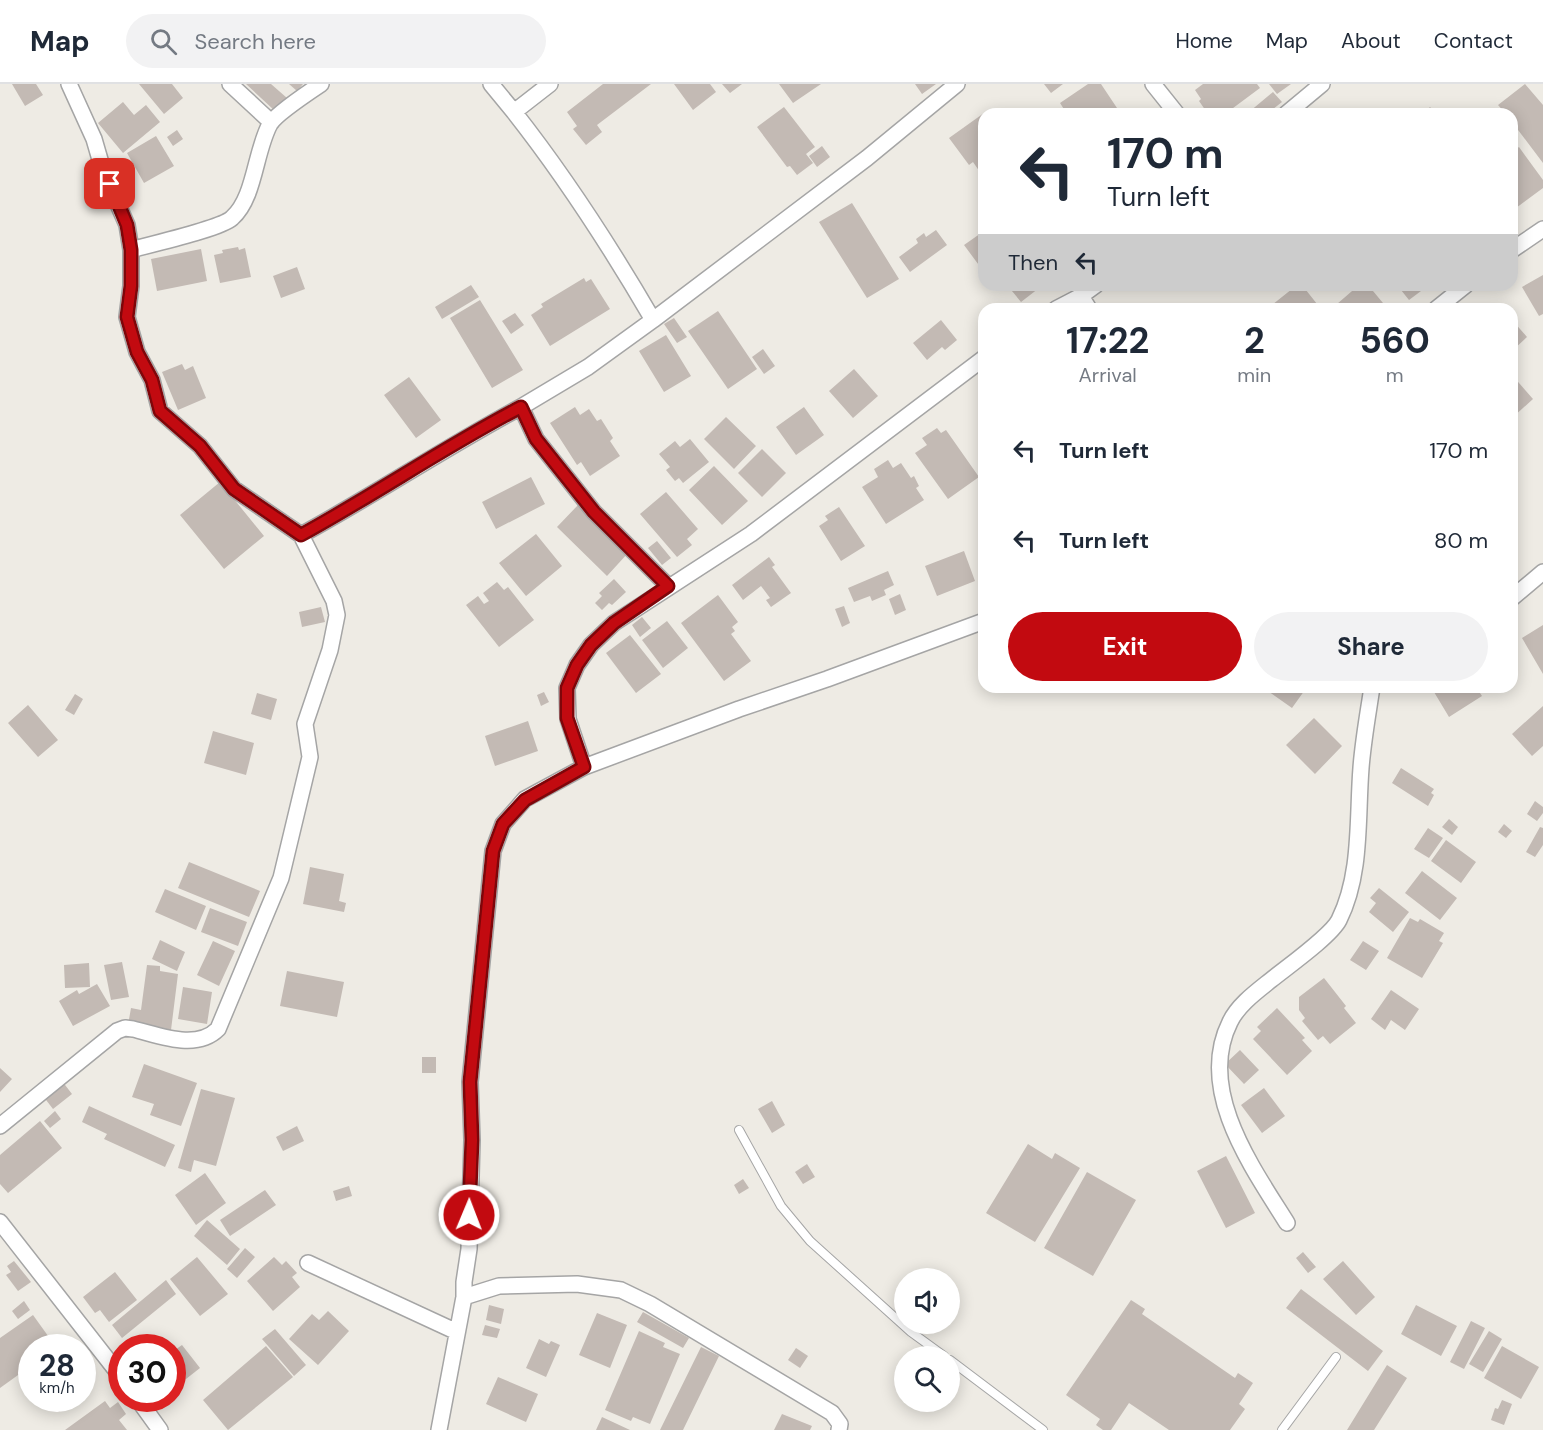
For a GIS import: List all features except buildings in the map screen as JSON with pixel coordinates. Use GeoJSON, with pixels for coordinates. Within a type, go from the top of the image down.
{"type":"FeatureCollection","features":[{"type":"Feature","properties":{"kind":"street"},"geometry":{"type":"LineString","coordinates":[[0,1126],[117,1031],[124,1028],[133,1029],[191,1041],[205,1039],[218,1029],[281,878],[310,757],[305,724],[330,650],[337,615],[316,562],[301,535],[234,489],[200,446],[160,411],[152,380],[137,352],[127,317],[131,286],[131,250],[127,225],[103,170],[94,139],[69,84]]}},
{"type":"Feature","properties":{"kind":"street"},"geometry":{"type":"LineString","coordinates":[[230,84],[271,122]]}},
{"type":"Feature","properties":{"kind":"street"},"geometry":{"type":"LineString","coordinates":[[131,250],[209,228],[232,219],[245,200],[260,149],[271,122],[321,84]]}},
{"type":"Feature","properties":{"kind":"street"},"geometry":{"type":"LineString","coordinates":[[490,84],[549,157],[589,215],[653,320]]}},
{"type":"Feature","properties":{"kind":"street"},"geometry":{"type":"LineString","coordinates":[[514,112],[549,84]]}},
{"type":"Feature","properties":{"kind":"street"},"geometry":{"type":"LineString","coordinates":[[301,535],[354,506],[468,435],[588,367],[867,158],[957,84]]}},
{"type":"Feature","properties":{"kind":"street"},"geometry":{"type":"LineString","coordinates":[[1153,84],[1172,108]]}},
{"type":"Feature","properties":{"kind":"street"},"geometry":{"type":"LineString","coordinates":[[1293,108],[1322,84]]}},
{"type":"Feature","properties":{"kind":"street"},"geometry":{"type":"LineString","coordinates":[[1518,246],[1543,229]]}},
{"type":"Feature","properties":{"kind":"street"},"geometry":{"type":"LineString","coordinates":[[1444,303],[1458,291]]}},
{"type":"Feature","properties":{"kind":"street"},"geometry":{"type":"LineString","coordinates":[[584,767],[567,718],[567,688],[577,665],[591,645],[614,623],[750,534],[978,363]]}},
{"type":"Feature","properties":{"kind":"street"},"geometry":{"type":"LineString","coordinates":[[521,407],[536,439],[594,512],[668,586]]}},
{"type":"Feature","properties":{"kind":"street"},"geometry":{"type":"LineString","coordinates":[[1518,593],[1543,573]]}},
{"type":"Feature","properties":{"kind":"street"},"geometry":{"type":"LineString","coordinates":[[439,1430],[464,1297],[469,1249],[472,1140],[470,1082],[493,851],[503,824],[525,800],[584,767],[978,623]]}},
{"type":"Feature","properties":{"kind":"street"},"geometry":{"type":"LineString","coordinates":[[1287,1223],[1229,1121],[1222,1096],[1220,1054],[1230,1020],[1241,1007],[1254,993],[1316,944],[1338,923],[1349,895],[1356,858],[1361,762],[1370,693]]}},
{"type":"Feature","properties":{"kind":"street"},"geometry":{"type":"LineString","coordinates":[[0,1222],[108,1360]]}},
{"type":"Feature","properties":{"kind":"street"},"geometry":{"type":"LineString","coordinates":[[308,1263],[457,1332]]}},
{"type":"Feature","properties":{"kind":"street"},"geometry":{"type":"LineString","coordinates":[[464,1297],[499,1286],[577,1284],[621,1290],[650,1304],[832,1413],[840,1424],[839,1430]]}},
{"type":"Feature","properties":{"kind":"street"},"geometry":{"type":"LineString","coordinates":[[147,1412],[160,1430]]}},
{"type":"Feature","properties":{"kind":"lane"},"geometry":{"type":"LineString","coordinates":[[739,1130],[781,1206],[810,1241],[911,1332],[930,1346]]}},
{"type":"Feature","properties":{"kind":"lane"},"geometry":{"type":"LineString","coordinates":[[1282,1430],[1336,1357]]}},
{"type":"Feature","properties":{"kind":"lane"},"geometry":{"type":"LineString","coordinates":[[960,1368],[1043,1430]]}},
{"type":"Feature","properties":{"kind":"route"},"geometry":{"type":"LineString","coordinates":[[110,184],[127,225],[131,250],[131,286],[127,317],[137,352],[152,380],[160,411],[200,446],[234,489],[301,535],[354,506],[468,435],[521,407],[536,439],[594,512],[668,586],[614,623],[591,645],[577,665],[567,688],[567,718],[584,767],[525,800],[503,824],[493,851],[470,1082],[472,1140],[469,1215]]}}]}
